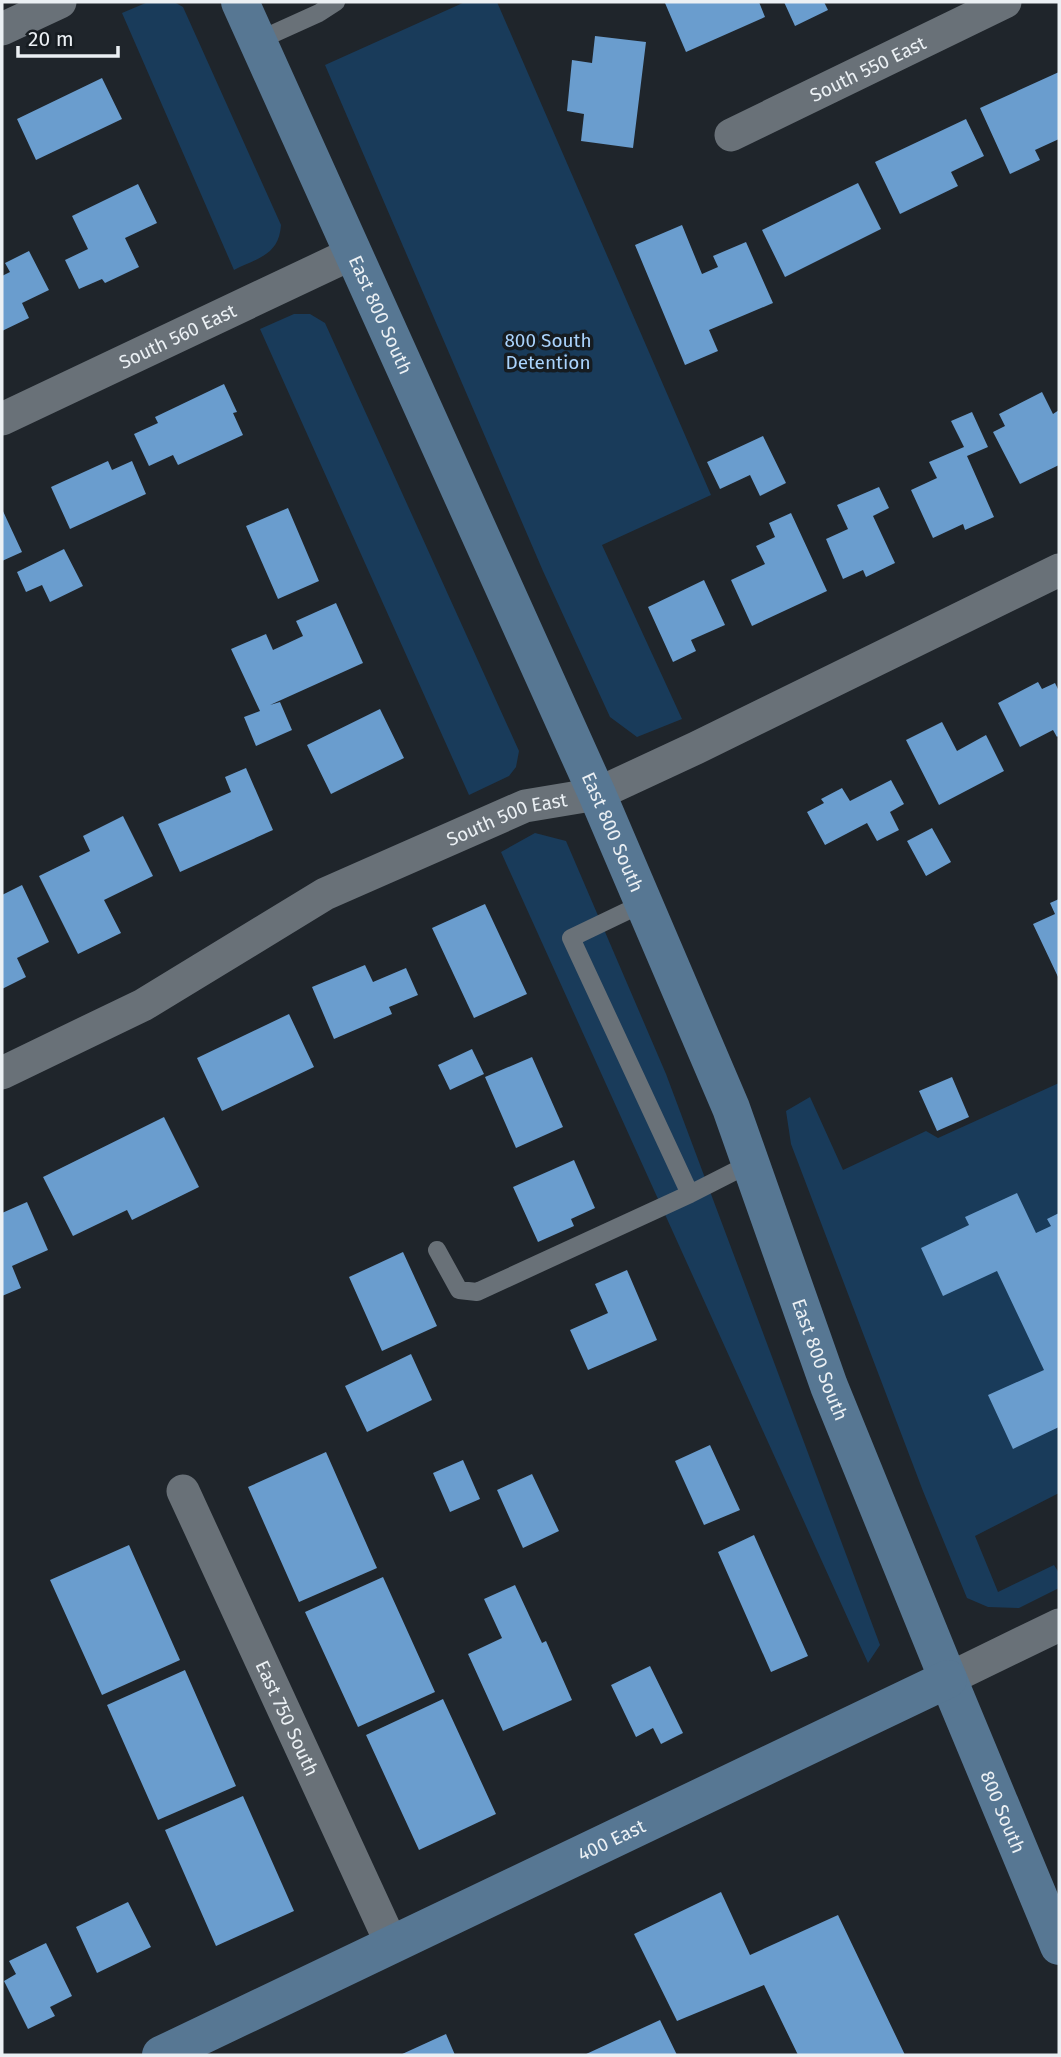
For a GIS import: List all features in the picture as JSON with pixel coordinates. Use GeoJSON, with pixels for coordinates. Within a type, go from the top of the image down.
{"type":"FeatureCollection","features":[{"type":"Feature","properties":{"kind":"main road","name":"East 800 South"},"geometry":{"type":"LineString","coordinates":[[240,2],[597,794],[732,1108],[829,1386],[948,1679]]}},
{"type":"Feature","properties":{"kind":"main road","name":"400 East"},"geometry":{"type":"LineString","coordinates":[[162,2055],[948,1679]]}},
{"type":"Feature","properties":{"kind":"main road","name":"800 South"},"geometry":{"type":"LineString","coordinates":[[948,1679],[1059,1946]]}},
{"type":"Feature","properties":{"kind":"street"},"geometry":{"type":"LineString","coordinates":[[2,29],[60,2]]}},
{"type":"Feature","properties":{"kind":"street","name":"South 550 East"},"geometry":{"type":"LineString","coordinates":[[731,135],[1005,2]]}},
{"type":"Feature","properties":{"kind":"street","name":"South 560 East"},"geometry":{"type":"LineString","coordinates":[[2,419],[352,253]]}},
{"type":"Feature","properties":{"kind":"street","name":"South 500 East"},"geometry":{"type":"LineString","coordinates":[[2,1073],[143,1005],[325,894],[525,806],[597,794],[1059,570]]}},
{"type":"Feature","properties":{"kind":"street","name":"East 750 South"},"geometry":{"type":"LineString","coordinates":[[183,1491],[393,1945]]}},
{"type":"Feature","properties":{"kind":"street","name":"400 East"},"geometry":{"type":"LineString","coordinates":[[948,1679],[1059,1625]]}},
{"type":"Feature","properties":{"kind":"lane"},"geometry":{"type":"LineString","coordinates":[[257,41],[319,13],[336,2]]}},
{"type":"Feature","properties":{"kind":"lane"},"geometry":{"type":"LineString","coordinates":[[644,903],[571,938],[690,1194]]}},
{"type":"Feature","properties":{"kind":"lane"},"geometry":{"type":"LineString","coordinates":[[437,1250],[458,1290],[477,1292],[751,1163]]}},
{"type":"Feature","properties":{"kind":"green space"},"geometry":{"type":"Polygon","coordinates":[[[148,2],[174,2],[183,7],[281,225],[272,249],[234,270],[122,13],[148,2]]]}},
{"type":"Feature","properties":{"kind":"green space","name":"800 South Detention"},"geometry":{"type":"Polygon","coordinates":[[[465,2],[497,2],[711,495],[602,545],[682,719],[637,737],[610,717],[543,571],[325,65],[465,2]]]}},
{"type":"Feature","properties":{"kind":"green space"},"geometry":{"type":"Polygon","coordinates":[[[294,314],[310,314],[325,323],[519,751],[516,767],[509,776],[469,795],[260,329],[294,314]]]}},
{"type":"Feature","properties":{"kind":"green space"},"geometry":{"type":"Polygon","coordinates":[[[535,833],[566,841],[666,1074],[880,1645],[868,1663],[501,852],[535,833]]]}},
{"type":"Feature","properties":{"kind":"green space"},"geometry":{"type":"Polygon","coordinates":[[[1059,1083],[1059,1493],[975,1536],[998,1592],[1054,1565],[1059,1573],[1059,1588],[1019,1608],[988,1607],[967,1598],[923,1491],[791,1144],[786,1111],[810,1097],[843,1170],[926,1131],[938,1138],[1059,1083]]]}},
{"type":"Feature","properties":{"kind":"building"},"geometry":{"type":"Polygon","coordinates":[[[759,2],[765,17],[686,52],[665,3],[759,2]]]}},
{"type":"Feature","properties":{"kind":"building"},"geometry":{"type":"Polygon","coordinates":[[[784,2],[824,2],[828,10],[795,26],[784,2]]]}},
{"type":"Feature","properties":{"kind":"building"},"geometry":{"type":"Polygon","coordinates":[[[595,36],[646,42],[633,148],[581,141],[584,114],[567,111],[572,60],[592,63],[595,36]]]}},
{"type":"Feature","properties":{"kind":"building"},"geometry":{"type":"Polygon","coordinates":[[[1059,72],[1059,139],[1035,150],[1040,160],[1010,174],[980,108],[1059,72]]]}},
{"type":"Feature","properties":{"kind":"building"},"geometry":{"type":"Polygon","coordinates":[[[102,78],[122,119],[36,160],[17,119],[102,78]]]}},
{"type":"Feature","properties":{"kind":"building"},"geometry":{"type":"Polygon","coordinates":[[[966,119],[984,156],[951,172],[958,186],[900,214],[875,162],[966,119]]]}},
{"type":"Feature","properties":{"kind":"building"},"geometry":{"type":"Polygon","coordinates":[[[858,183],[881,229],[785,277],[762,230],[858,183]]]}},
{"type":"Feature","properties":{"kind":"building"},"geometry":{"type":"Polygon","coordinates":[[[138,184],[157,223],[125,238],[139,267],[105,283],[102,279],[79,289],[65,260],[88,249],[72,216],[138,184]]]}},
{"type":"Feature","properties":{"kind":"building"},"geometry":{"type":"Polygon","coordinates":[[[682,225],[702,274],[718,267],[713,256],[746,242],[773,303],[709,330],[718,351],[685,365],[635,245],[682,225]]]}},
{"type":"Feature","properties":{"kind":"building"},"geometry":{"type":"Polygon","coordinates":[[[29,251],[49,290],[22,303],[29,318],[2,331],[2,276],[10,272],[5,263],[29,251]]]}},
{"type":"Feature","properties":{"kind":"building"},"geometry":{"type":"Polygon","coordinates":[[[224,384],[237,412],[233,413],[243,435],[178,465],[173,455],[149,466],[134,434],[158,423],[155,417],[224,384]]]}},
{"type":"Feature","properties":{"kind":"building"},"geometry":{"type":"Polygon","coordinates":[[[1042,392],[1053,414],[1059,410],[1059,465],[1020,484],[993,432],[1005,426],[999,414],[1042,392]]]}},
{"type":"Feature","properties":{"kind":"building"},"geometry":{"type":"Polygon","coordinates":[[[972,412],[988,447],[967,456],[994,517],[965,530],[963,524],[933,538],[911,490],[937,478],[929,462],[964,447],[951,421],[972,412]]]}},
{"type":"Feature","properties":{"kind":"building"},"geometry":{"type":"Polygon","coordinates":[[[763,436],[786,483],[760,496],[750,475],[720,489],[707,462],[763,436]]]}},
{"type":"Feature","properties":{"kind":"building"},"geometry":{"type":"Polygon","coordinates":[[[108,461],[112,470],[132,461],[146,494],[70,529],[51,487],[108,461]]]}},
{"type":"Feature","properties":{"kind":"building"},"geometry":{"type":"Polygon","coordinates":[[[879,487],[889,508],[873,516],[895,563],[866,577],[863,570],[843,579],[826,539],[848,529],[837,505],[879,487]]]}},
{"type":"Feature","properties":{"kind":"building"},"geometry":{"type":"Polygon","coordinates":[[[288,508],[319,581],[278,599],[246,526],[288,508]]]}},
{"type":"Feature","properties":{"kind":"building"},"geometry":{"type":"Polygon","coordinates":[[[2,509],[22,552],[2,561],[2,509]]]}},
{"type":"Feature","properties":{"kind":"building"},"geometry":{"type":"Polygon","coordinates":[[[791,513],[827,591],[752,626],[731,580],[765,564],[756,546],[775,537],[769,523],[791,513]]]}},
{"type":"Feature","properties":{"kind":"building"},"geometry":{"type":"Polygon","coordinates":[[[64,549],[83,586],[50,602],[42,585],[26,592],[17,572],[64,549]]]}},
{"type":"Feature","properties":{"kind":"building"},"geometry":{"type":"Polygon","coordinates":[[[704,580],[725,625],[691,640],[696,651],[673,662],[648,607],[704,580]]]}},
{"type":"Feature","properties":{"kind":"building"},"geometry":{"type":"Polygon","coordinates":[[[336,603],[363,663],[270,705],[280,702],[292,730],[256,746],[244,717],[260,711],[231,649],[266,634],[273,650],[303,636],[296,621],[336,603]]]}},
{"type":"Feature","properties":{"kind":"building"},"geometry":{"type":"Polygon","coordinates":[[[1038,682],[1042,689],[1055,683],[1059,691],[1059,735],[1057,737],[1053,730],[1020,747],[998,703],[1038,682]]]}},
{"type":"Feature","properties":{"kind":"building"},"geometry":{"type":"Polygon","coordinates":[[[380,709],[404,758],[331,794],[307,745],[380,709]]]}},
{"type":"Feature","properties":{"kind":"building"},"geometry":{"type":"Polygon","coordinates":[[[942,722],[957,751],[986,735],[1004,771],[939,805],[906,740],[942,722]]]}},
{"type":"Feature","properties":{"kind":"building"},"geometry":{"type":"Polygon","coordinates":[[[246,768],[273,830],[180,872],[158,824],[231,792],[225,777],[246,768]]]}},
{"type":"Feature","properties":{"kind":"building"},"geometry":{"type":"Polygon","coordinates":[[[891,780],[904,804],[890,812],[899,830],[877,841],[867,823],[825,845],[807,812],[824,803],[821,799],[842,788],[850,801],[891,780]]]}},
{"type":"Feature","properties":{"kind":"building"},"geometry":{"type":"Polygon","coordinates":[[[123,816],[153,876],[104,900],[121,933],[78,954],[39,876],[90,851],[83,836],[123,816]]]}},
{"type":"Feature","properties":{"kind":"building"},"geometry":{"type":"Polygon","coordinates":[[[932,828],[951,862],[926,876],[907,841],[932,828]]]}},
{"type":"Feature","properties":{"kind":"building"},"geometry":{"type":"Polygon","coordinates":[[[22,885],[49,942],[17,958],[26,977],[2,989],[2,895],[22,885]]]}},
{"type":"Feature","properties":{"kind":"building"},"geometry":{"type":"Polygon","coordinates":[[[1059,899],[1059,979],[1033,924],[1055,914],[1050,903],[1059,899]]]}},
{"type":"Feature","properties":{"kind":"building"},"geometry":{"type":"Polygon","coordinates":[[[485,904],[527,994],[474,1018],[432,928],[485,904]]]}},
{"type":"Feature","properties":{"kind":"building"},"geometry":{"type":"Polygon","coordinates":[[[365,965],[373,982],[406,968],[418,995],[389,1007],[392,1014],[334,1039],[312,987],[365,965]]]}},
{"type":"Feature","properties":{"kind":"building"},"geometry":{"type":"Polygon","coordinates":[[[289,1014],[314,1067],[222,1111],[197,1058],[289,1014]]]}},
{"type":"Feature","properties":{"kind":"building"},"geometry":{"type":"Polygon","coordinates":[[[472,1049],[484,1074],[450,1090],[438,1065],[472,1049]]]}},
{"type":"Feature","properties":{"kind":"building"},"geometry":{"type":"Polygon","coordinates":[[[532,1057],[563,1127],[516,1148],[485,1077],[532,1057]]]}},
{"type":"Feature","properties":{"kind":"building"},"geometry":{"type":"Polygon","coordinates":[[[952,1077],[969,1117],[937,1131],[919,1091],[952,1077]]]}},
{"type":"Feature","properties":{"kind":"building"},"geometry":{"type":"Polygon","coordinates":[[[164,1117],[199,1187],[132,1220],[127,1210],[73,1236],[43,1177],[164,1117]]]}},
{"type":"Feature","properties":{"kind":"building"},"geometry":{"type":"Polygon","coordinates":[[[574,1160],[595,1208],[571,1219],[574,1226],[538,1242],[513,1187],[574,1160]]]}},
{"type":"Feature","properties":{"kind":"building"},"geometry":{"type":"Polygon","coordinates":[[[1017,1193],[1036,1233],[1051,1226],[1047,1219],[1059,1213],[1059,1427],[1013,1449],[988,1395],[1044,1370],[997,1271],[943,1296],[921,1248],[969,1225],[965,1217],[1017,1193]]]}},
{"type":"Feature","properties":{"kind":"building"},"geometry":{"type":"Polygon","coordinates":[[[27,1202],[48,1250],[12,1266],[21,1288],[2,1296],[2,1213],[27,1202]]]}},
{"type":"Feature","properties":{"kind":"building"},"geometry":{"type":"Polygon","coordinates":[[[403,1252],[437,1326],[382,1351],[349,1277],[403,1252]]]}},
{"type":"Feature","properties":{"kind":"building"},"geometry":{"type":"Polygon","coordinates":[[[627,1270],[657,1340],[588,1370],[570,1330],[608,1313],[595,1284],[627,1270]]]}},
{"type":"Feature","properties":{"kind":"building"},"geometry":{"type":"Polygon","coordinates":[[[411,1354],[432,1400],[367,1432],[345,1386],[411,1354]]]}},
{"type":"Feature","properties":{"kind":"building"},"geometry":{"type":"Polygon","coordinates":[[[710,1445],[740,1510],[704,1525],[675,1461],[710,1445]]]}},
{"type":"Feature","properties":{"kind":"building"},"geometry":{"type":"Polygon","coordinates":[[[326,1452],[377,1568],[299,1602],[248,1487],[326,1452]]]}},
{"type":"Feature","properties":{"kind":"building"},"geometry":{"type":"Polygon","coordinates":[[[463,1460],[480,1499],[450,1512],[433,1473],[463,1460]]]}},
{"type":"Feature","properties":{"kind":"building"},"geometry":{"type":"Polygon","coordinates":[[[532,1474],[559,1531],[523,1548],[497,1490],[532,1474]]]}},
{"type":"Feature","properties":{"kind":"building"},"geometry":{"type":"Polygon","coordinates":[[[754,1535],[808,1656],[771,1672],[718,1552],[754,1535]]]}},
{"type":"Feature","properties":{"kind":"building"},"geometry":{"type":"Polygon","coordinates":[[[129,1545],[180,1660],[102,1695],[50,1580],[129,1545]]]}},
{"type":"Feature","properties":{"kind":"building"},"geometry":{"type":"Polygon","coordinates":[[[383,1577],[435,1692],[358,1727],[305,1612],[383,1577]]]}},
{"type":"Feature","properties":{"kind":"building"},"geometry":{"type":"Polygon","coordinates":[[[515,1585],[542,1643],[546,1641],[572,1700],[503,1731],[468,1654],[502,1638],[484,1599],[515,1585]]]}},
{"type":"Feature","properties":{"kind":"building"},"geometry":{"type":"Polygon","coordinates":[[[650,1666],[683,1733],[661,1744],[653,1728],[636,1737],[611,1685],[650,1666]]]}},
{"type":"Feature","properties":{"kind":"building"},"geometry":{"type":"Polygon","coordinates":[[[185,1670],[236,1786],[158,1820],[107,1705],[185,1670]]]}},
{"type":"Feature","properties":{"kind":"building"},"geometry":{"type":"Polygon","coordinates":[[[443,1699],[496,1814],[419,1850],[366,1735],[443,1699]]]}},
{"type":"Feature","properties":{"kind":"building"},"geometry":{"type":"Polygon","coordinates":[[[243,1796],[294,1911],[216,1946],[165,1830],[243,1796]]]}},
{"type":"Feature","properties":{"kind":"building"},"geometry":{"type":"Polygon","coordinates":[[[721,1892],[750,1955],[838,1915],[905,2055],[798,2055],[764,1985],[677,2021],[634,1934],[721,1892]]]}},
{"type":"Feature","properties":{"kind":"building"},"geometry":{"type":"Polygon","coordinates":[[[128,1902],[151,1947],[97,1973],[76,1927],[128,1902]]]}},
{"type":"Feature","properties":{"kind":"building"},"geometry":{"type":"Polygon","coordinates":[[[46,1943],[72,1996],[50,2007],[55,2016],[28,2029],[4,1981],[16,1974],[9,1961],[46,1943]]]}},
{"type":"Feature","properties":{"kind":"building"},"geometry":{"type":"Polygon","coordinates":[[[660,2020],[677,2055],[584,2055],[660,2020]]]}},
{"type":"Feature","properties":{"kind":"building"},"geometry":{"type":"Polygon","coordinates":[[[446,2034],[455,2055],[400,2055],[446,2034]]]}}]}
